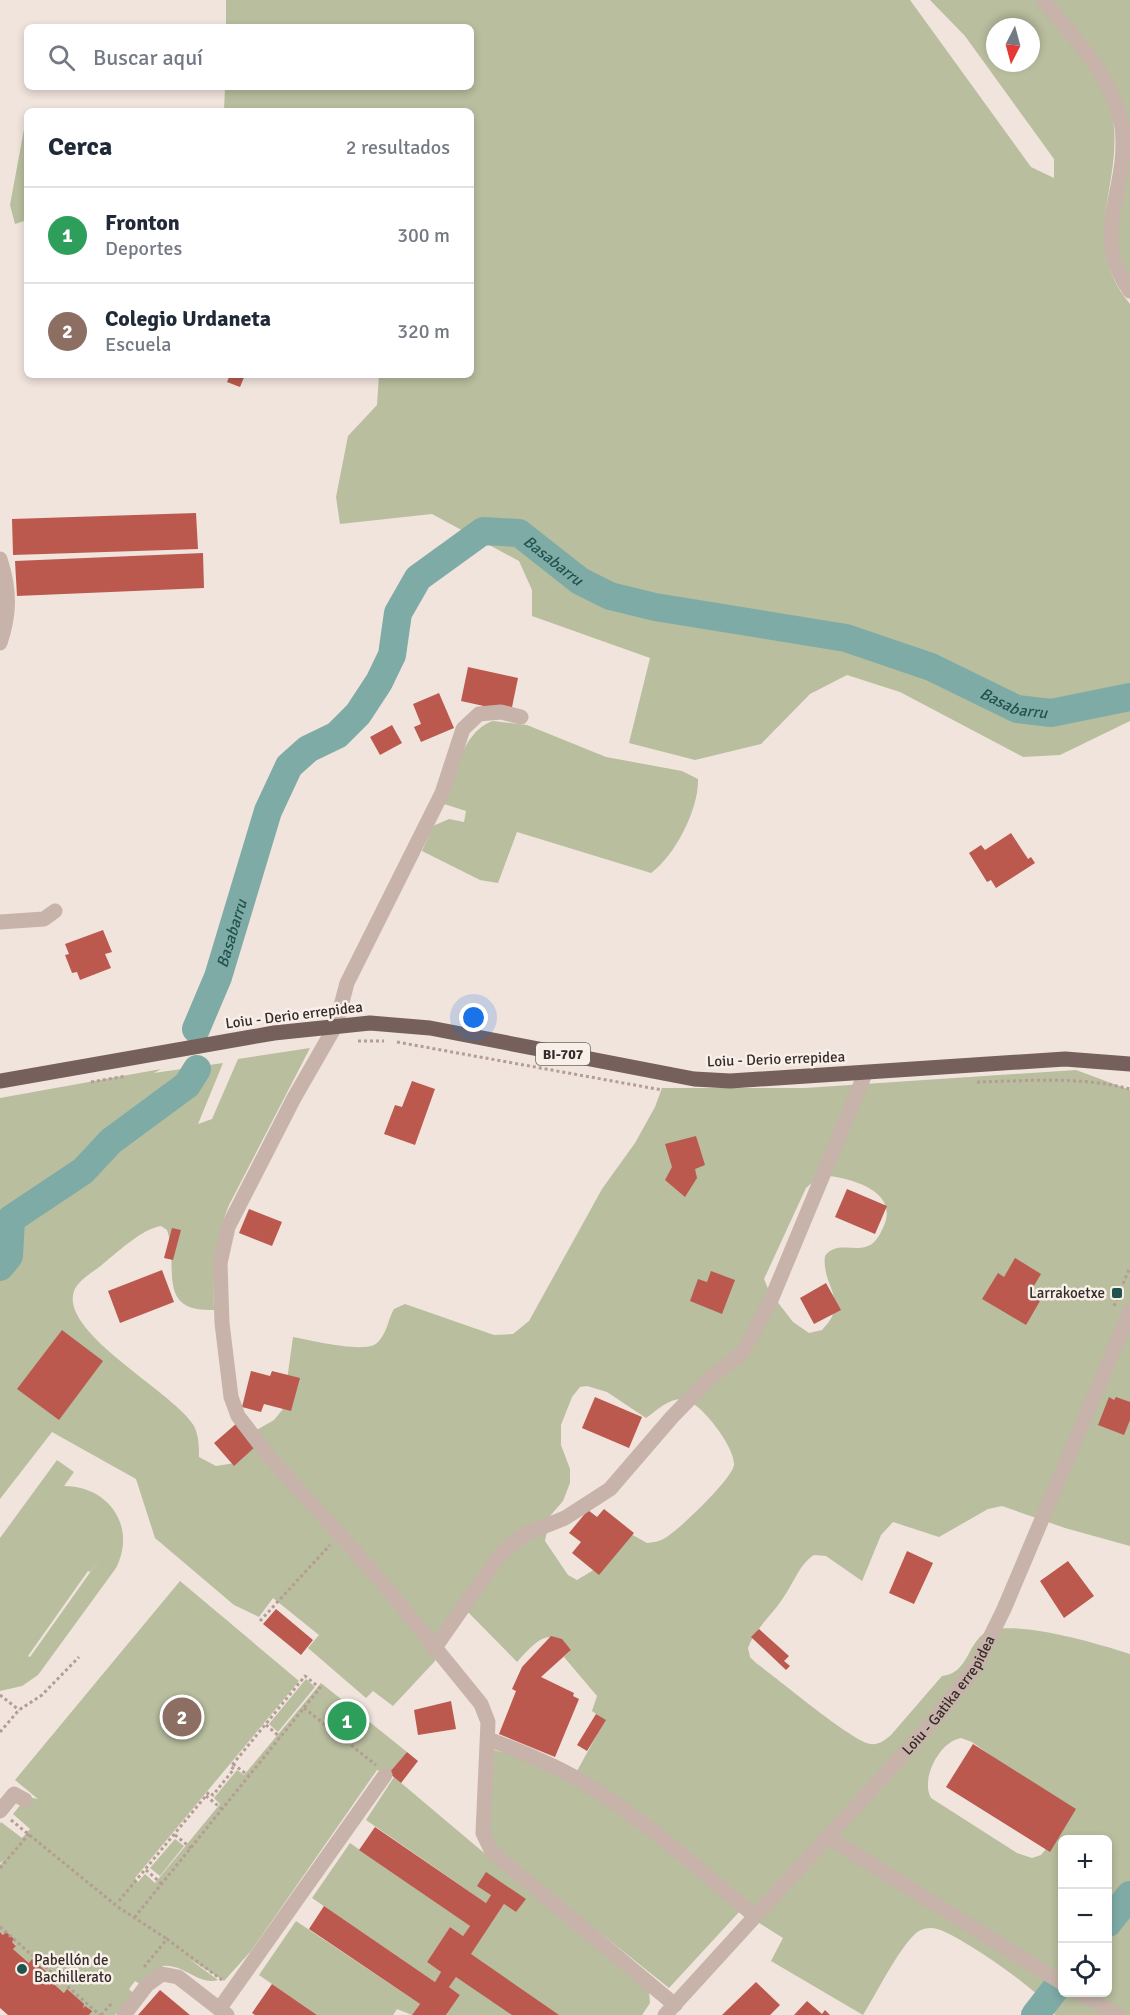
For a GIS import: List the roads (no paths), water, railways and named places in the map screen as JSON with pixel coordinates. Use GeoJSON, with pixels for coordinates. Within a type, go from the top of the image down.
{"type":"FeatureCollection","features":[{"type":"Feature","properties":{"kind":"main road","name":"Loiu - Derio errepidea"},"geometry":{"type":"LineString","coordinates":[[0,1081],[336,1025],[370,1023],[429,1028],[694,1079],[730,1081],[865,1074],[1065,1059],[1130,1064]]}},
{"type":"Feature","properties":{"kind":"street"},"geometry":{"type":"LineString","coordinates":[[1043,0],[1091,58],[1112,94],[1122,126],[1124,161],[1109,235],[1118,274],[1130,291]]}},
{"type":"Feature","properties":{"kind":"street"},"geometry":{"type":"LineString","coordinates":[[0,559],[8,585],[8,619],[0,643]]}},
{"type":"Feature","properties":{"kind":"street"},"geometry":{"type":"LineString","coordinates":[[521,717],[501,712],[479,714],[463,729],[442,792],[346,983],[336,1025],[228,1227],[221,1255],[222,1323],[231,1397],[238,1416],[268,1455],[381,1581],[481,1704],[488,1722],[483,1833],[492,1852],[670,2010]]}},
{"type":"Feature","properties":{"kind":"street"},"geometry":{"type":"LineString","coordinates":[[0,922],[44,919],[55,911]]}},
{"type":"Feature","properties":{"kind":"street"},"geometry":{"type":"LineString","coordinates":[[434,1649],[501,1553],[525,1534],[565,1518],[610,1489],[672,1417],[709,1379],[742,1353],[771,1300],[865,1074]]}},
{"type":"Feature","properties":{"kind":"street","name":"Loiu - Gatika errepidea"},"geometry":{"type":"LineString","coordinates":[[670,2010],[826,1836],[931,1724],[976,1666],[1004,1609],[1130,1311]]}},
{"type":"Feature","properties":{"kind":"street"},"geometry":{"type":"LineString","coordinates":[[488,1738],[542,1760],[589,1785],[663,1839],[755,1916]]}},
{"type":"Feature","properties":{"kind":"street"},"geometry":{"type":"LineString","coordinates":[[124,2015],[147,1985],[162,1974],[178,1977],[223,2012],[382,1771]]}},
{"type":"Feature","properties":{"kind":"street"},"geometry":{"type":"LineString","coordinates":[[3,1814],[14,1794],[25,1800]]}},
{"type":"Feature","properties":{"kind":"street"},"geometry":{"type":"LineString","coordinates":[[826,1836],[1058,1981]]}},
{"type":"Feature","properties":{"kind":"street"},"geometry":{"type":"LineString","coordinates":[[1087,1997],[1117,2015]]}},
{"type":"Feature","properties":{"kind":"waterway","name":"Basabarru"},"geometry":{"type":"LineString","coordinates":[[196,1029],[218,977],[268,811],[289,766],[308,749],[337,735],[358,714],[379,682],[392,655],[398,613],[418,578],[483,531],[519,533],[580,581],[610,596],[655,607],[846,638],[931,667],[1017,709],[1051,713],[1130,697]]}},
{"type":"Feature","properties":{"kind":"waterway","name":"Basabarru"},"geometry":{"type":"LineString","coordinates":[[0,1267],[9,1256],[11,1219],[83,1171],[111,1141],[187,1085],[197,1069]]}},
{"type":"Feature","properties":{"kind":"waterway"},"geometry":{"type":"LineString","coordinates":[[1112,1918],[1130,1895]]}},
{"type":"Feature","properties":{"kind":"waterway"},"geometry":{"type":"LineString","coordinates":[[1035,2015],[1056,1988]]}},
{"type":"Feature","properties":{"kind":"place","name":"Larrakoetxe"},"geometry":{"type":"Point","coordinates":[1117,1293]}},
{"type":"Feature","properties":{"kind":"place","name":"Colegio Urdaneta"},"geometry":{"type":"Point","coordinates":[182,1717]}},
{"type":"Feature","properties":{"kind":"place","name":"Fronton"},"geometry":{"type":"Point","coordinates":[347,1721]}},
{"type":"Feature","properties":{"kind":"place","name":"Pabellón de Bachillerato"},"geometry":{"type":"Point","coordinates":[22,1969]}}]}
